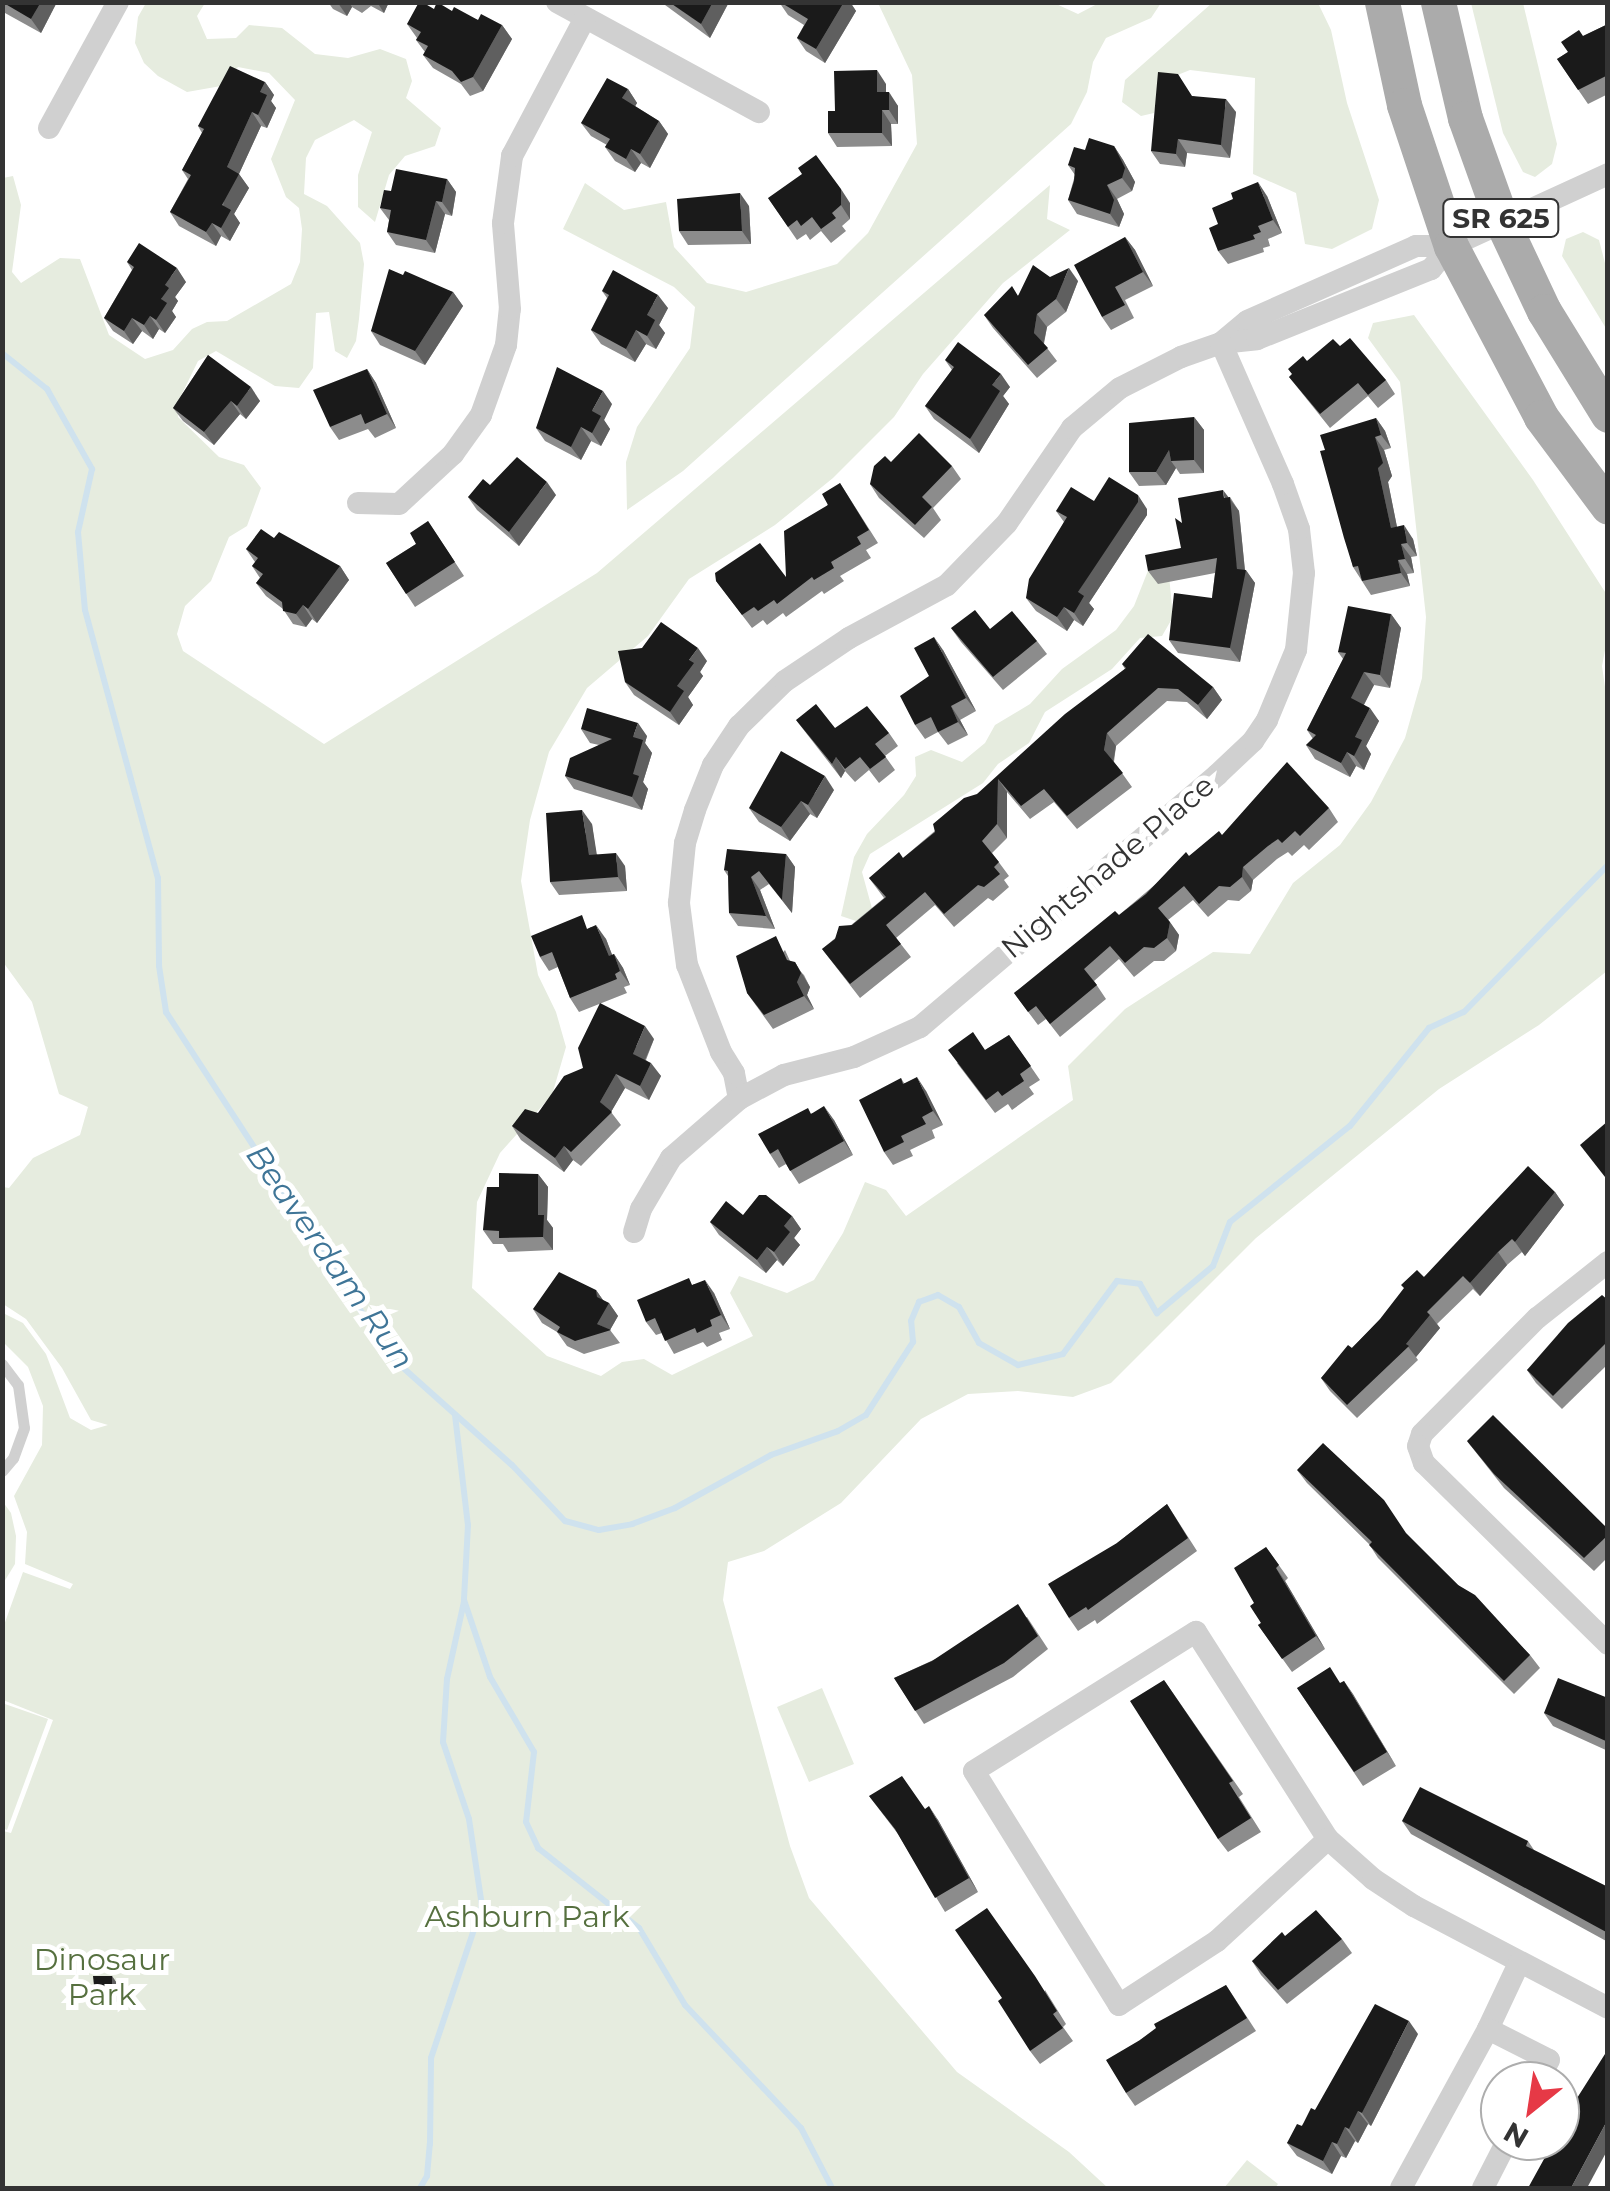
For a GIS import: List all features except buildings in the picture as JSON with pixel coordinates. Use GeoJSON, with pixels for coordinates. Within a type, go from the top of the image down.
{"type":"FeatureCollection","features":[{"type":"Feature","properties":{"kind":"main road","name":"SR 625"},"geometry":{"type":"LineString","coordinates":[[1382,2],[1404,105],[1451,246],[1533,402],[1608,507]]}},
{"type":"Feature","properties":{"kind":"main road","name":"SR 625"},"geometry":{"type":"LineString","coordinates":[[1438,2],[1465,118],[1503,224],[1544,310],[1608,415]]}},
{"type":"Feature","properties":{"kind":"street"},"geometry":{"type":"LineString","coordinates":[[49,128],[118,2]]}},
{"type":"Feature","properties":{"kind":"street"},"geometry":{"type":"LineString","coordinates":[[557,2],[759,112]]}},
{"type":"Feature","properties":{"kind":"street"},"geometry":{"type":"LineString","coordinates":[[358,504],[399,504],[454,454],[496,380],[510,309],[503,223],[512,156],[584,18]]}},
{"type":"Feature","properties":{"kind":"street"},"geometry":{"type":"LineString","coordinates":[[739,1098],[734,1073],[698,996],[680,936],[685,843],[703,785],[754,708],[849,638],[947,585],[1006,523],[1060,442],[1096,406],[1135,380],[1222,343],[1248,321],[1416,246],[1451,246],[1608,174]]}},
{"type":"Feature","properties":{"kind":"street","name":"Nightshade Place"},"geometry":{"type":"LineString","coordinates":[[634,1232],[641,1210],[671,1158],[739,1098],[784,1074],[854,1057],[920,1027],[1218,775],[1253,741],[1267,720],[1296,650],[1303,612],[1299,529],[1222,343]]}},
{"type":"Feature","properties":{"kind":"street"},"geometry":{"type":"LineString","coordinates":[[1608,1262],[1538,1318],[1422,1434],[1418,1446],[1424,1463],[1608,1644]]}},
{"type":"Feature","properties":{"kind":"street"},"geometry":{"type":"LineString","coordinates":[[1328,1839],[1217,1941],[1119,2005],[974,1771],[1196,1632],[1328,1839],[1373,1879],[1414,1906],[1608,2008]]}},
{"type":"Feature","properties":{"kind":"street"},"geometry":{"type":"LineString","coordinates":[[1401,2188],[1488,2029],[1519,1963]]}},
{"type":"Feature","properties":{"kind":"street"},"geometry":{"type":"LineString","coordinates":[[1488,2029],[1548,2061]]}},
{"type":"Feature","properties":{"kind":"street"},"geometry":{"type":"LineString","coordinates":[[1483,2188],[1497,2161]]}},
{"type":"Feature","properties":{"kind":"lane"},"geometry":{"type":"LineString","coordinates":[[2,1364],[18,1385],[24,1428],[13,1458],[2,1470]]}},
{"type":"Feature","properties":{"kind":"green space"},"geometry":{"type":"Polygon","coordinates":[[[146,3],[205,3],[197,16],[207,39],[236,38],[249,25],[282,28],[315,54],[348,58],[380,49],[406,59],[412,81],[406,98],[441,128],[435,146],[405,156],[389,175],[375,222],[358,207],[358,175],[372,132],[354,120],[315,140],[306,158],[304,194],[327,206],[360,243],[364,264],[359,319],[356,341],[347,358],[335,351],[329,312],[316,313],[313,368],[299,388],[275,386],[216,351],[198,361],[177,404],[178,417],[219,457],[244,465],[261,488],[247,526],[229,537],[211,581],[185,606],[177,634],[183,651],[324,744],[597,573],[1050,185],[1047,219],[1070,230],[1003,283],[923,374],[894,417],[833,478],[775,525],[689,579],[648,636],[587,688],[549,752],[530,820],[521,881],[538,975],[556,1012],[566,1047],[552,1095],[500,1153],[477,1202],[472,1288],[547,1356],[601,1376],[622,1362],[644,1359],[672,1375],[753,1336],[730,1293],[739,1276],[787,1293],[814,1280],[843,1233],[865,1182],[886,1190],[906,1216],[1073,1100],[1068,1066],[1125,1009],[1213,952],[1250,954],[1293,883],[1340,845],[1371,802],[1405,738],[1422,678],[1426,617],[1400,382],[1368,338],[1373,323],[1414,315],[1533,480],[1607,595],[1607,640],[1602,666],[1608,708],[1607,971],[1539,1025],[1439,1089],[1256,1238],[1111,1383],[1073,1397],[1018,1391],[968,1394],[921,1419],[841,1503],[764,1551],[728,1562],[723,1600],[790,1846],[809,1898],[957,2072],[1069,2152],[1108,2188],[3,2188],[3,1831],[11,1833],[53,1720],[3,1700],[3,1628],[23,1572],[70,1589],[73,1584],[25,1564],[27,1532],[14,1496],[42,1445],[43,1406],[28,1367],[3,1342],[3,1313],[23,1323],[46,1354],[70,1418],[91,1430],[108,1425],[91,1420],[62,1368],[26,1319],[3,1304],[3,1187],[9,1188],[33,1158],[80,1135],[88,1107],[59,1094],[32,1002],[3,962],[3,178],[13,176],[21,205],[12,272],[21,283],[60,258],[80,259],[109,335],[145,359],[173,350],[192,329],[207,322],[227,321],[291,284],[300,262],[299,208],[286,197],[271,159],[295,100],[269,73],[238,67],[221,86],[187,92],[158,76],[144,63],[135,43],[138,17],[146,3]]]}},
{"type":"Feature","properties":{"kind":"green space"},"geometry":{"type":"Polygon","coordinates":[[[878,3],[1054,3],[1078,14],[1099,3],[1161,3],[1151,18],[1106,38],[1071,124],[683,471],[627,510],[626,462],[637,427],[690,348],[695,307],[674,287],[563,229],[585,183],[624,210],[666,202],[674,247],[707,283],[746,292],[837,264],[868,233],[917,144],[912,75],[878,3]]]}},
{"type":"Feature","properties":{"kind":"green space"},"geometry":{"type":"Polygon","coordinates":[[[1212,3],[1318,3],[1331,30],[1347,103],[1379,200],[1372,229],[1332,249],[1305,244],[1296,193],[1253,174],[1255,78],[1190,70],[1160,82],[1154,113],[1141,116],[1122,102],[1125,80],[1212,3]]]}},
{"type":"Feature","properties":{"kind":"green space"},"geometry":{"type":"Polygon","coordinates":[[[1471,3],[1523,3],[1557,144],[1552,164],[1535,177],[1523,172],[1503,133],[1471,3]]]}},
{"type":"Feature","properties":{"kind":"green space"},"geometry":{"type":"Polygon","coordinates":[[[1583,232],[1599,240],[1607,271],[1607,330],[1562,256],[1566,239],[1583,232]]]}},
{"type":"Feature","properties":{"kind":"green space"},"geometry":{"type":"Polygon","coordinates":[[[1153,558],[1168,565],[1173,617],[1162,636],[1140,638],[1112,669],[1045,712],[1029,743],[998,764],[983,783],[870,854],[862,872],[873,912],[859,922],[841,916],[854,857],[867,834],[904,795],[916,776],[915,757],[931,750],[962,762],[985,743],[995,725],[1030,704],[1062,669],[1116,630],[1134,606],[1153,558]]]}},
{"type":"Feature","properties":{"kind":"green space"},"geometry":{"type":"Polygon","coordinates":[[[3,1502],[11,1513],[16,1536],[15,1564],[4,1582],[3,1502]]]}},
{"type":"Feature","properties":{"kind":"green space"},"geometry":{"type":"Polygon","coordinates":[[[822,1688],[854,1764],[809,1782],[777,1707],[822,1688]]]}},
{"type":"Feature","properties":{"kind":"green space"},"geometry":{"type":"Polygon","coordinates":[[[2,1703],[48,1719],[7,1830],[2,1828],[2,1703]]]}},
{"type":"Feature","properties":{"kind":"green space"},"geometry":{"type":"Polygon","coordinates":[[[1247,2160],[1278,2184],[1275,2188],[1224,2188],[1247,2160]]]}},
{"type":"Feature","properties":{"kind":"waterway","name":"Beaverdam Run"},"geometry":{"type":"LineString","coordinates":[[2,353],[47,389],[92,469],[78,532],[85,610],[158,878],[159,966],[166,1012],[391,1357],[512,1465],[565,1521],[599,1530],[632,1524],[675,1508],[771,1455],[838,1431],[866,1415],[913,1342],[911,1321],[919,1302],[938,1295],[959,1307],[979,1343],[1018,1365],[1063,1354],[1117,1281],[1140,1284],[1157,1313],[1213,1266],[1230,1222],[1350,1126],[1429,1028],[1464,1012],[1608,865]]}},
{"type":"Feature","properties":{"kind":"waterway"},"geometry":{"type":"LineString","coordinates":[[455,1415],[468,1525],[464,1600],[490,1677],[534,1752],[526,1822],[538,1848],[639,1928],[685,2005],[801,2128],[832,2188]]}},
{"type":"Feature","properties":{"kind":"waterway"},"geometry":{"type":"LineString","coordinates":[[420,2188],[427,2176],[430,2144],[431,2058],[482,1906],[469,1819],[443,1742],[447,1679],[464,1602]]}},
{"type":"Feature","properties":{"kind":"park label","name":"Ashburn Park"},"geometry":{"type":"Point","coordinates":[527,1917]}},
{"type":"Feature","properties":{"kind":"park label","name":"Dinosaur Park"},"geometry":{"type":"Point","coordinates":[102,1977]}}]}
